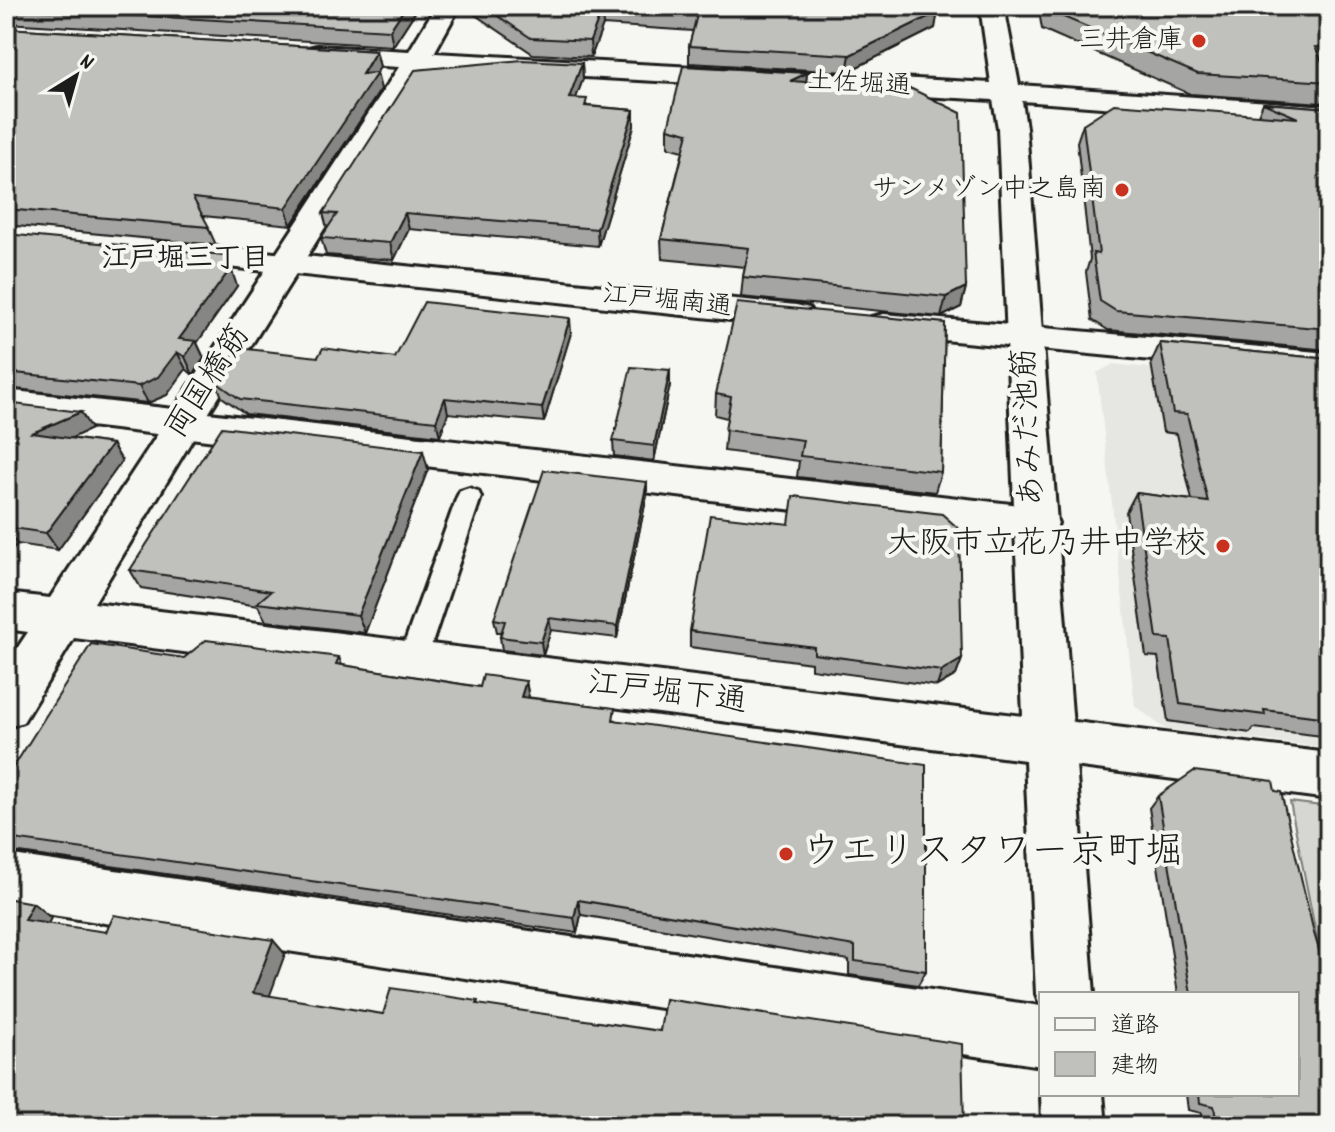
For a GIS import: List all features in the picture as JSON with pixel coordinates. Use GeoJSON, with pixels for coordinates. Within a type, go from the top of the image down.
{"type":"FeatureCollection","features":[{"type":"Feature","properties":{"kind":"street","name":"両国橋筋"},"geometry":{"type":"LineString","coordinates":[[6,707],[448,6]]}},
{"type":"Feature","properties":{"kind":"street","name":"あみだ池筋"},"geometry":{"type":"LineString","coordinates":[[992,6],[1012,128],[1065,992]]}},
{"type":"Feature","properties":{"kind":"street","name":"土佐堀通"},"geometry":{"type":"LineString","coordinates":[[334,30],[424,48]]}},
{"type":"Feature","properties":{"kind":"street","name":"土佐堀通"},"geometry":{"type":"LineString","coordinates":[[298,53],[424,48],[1004,80],[1329,89]]}},
{"type":"Feature","properties":{"kind":"street","name":"土佐堀通"},"geometry":{"type":"LineString","coordinates":[[1004,80],[1329,115]]}},
{"type":"Feature","properties":{"kind":"street","name":"江戸堀南通"},"geometry":{"type":"LineString","coordinates":[[133,249],[840,320],[1329,365]]}},
{"type":"Feature","properties":{"kind":"street"},"geometry":{"type":"LineString","coordinates":[[6,403],[184,421],[1037,523]]}},
{"type":"Feature","properties":{"kind":"street","name":"江戸堀下通"},"geometry":{"type":"LineString","coordinates":[[6,611],[411,664],[1329,776]]}},
{"type":"Feature","properties":{"kind":"street"},"geometry":{"type":"LineString","coordinates":[[6,881],[1039,1036]]}},
{"type":"Feature","properties":{"kind":"street"},"geometry":{"type":"LineString","coordinates":[[1072,1096],[1074,1126]]}},
{"type":"Feature","properties":{"kind":"lane"},"geometry":{"type":"LineString","coordinates":[[411,664],[469,497]]}},
{"type":"Feature","properties":{"kind":"shaded area","name":"大阪市立花乃井中学校"},"geometry":{"type":"Polygon","coordinates":[[[1113,364],[1329,387],[1329,748],[1165,729],[1135,706],[1097,373],[1113,364]]]}},
{"type":"Feature","properties":{"kind":"shaded area"},"geometry":{"type":"Polygon","coordinates":[[[1290,802],[1329,807],[1329,1000],[1290,802]]]}},
{"type":"Feature","properties":{"kind":"building"},"geometry":{"type":"Polygon","coordinates":[[[6,6],[406,6],[390,30],[6,6]]]}},
{"type":"Feature","properties":{"kind":"building"},"geometry":{"type":"Polygon","coordinates":[[[483,6],[937,6],[938,12],[850,55],[689,46],[697,15],[602,9],[590,41],[531,38],[483,6]]]}},
{"type":"Feature","properties":{"kind":"building","name":"三井倉庫"},"geometry":{"type":"Polygon","coordinates":[[[1046,6],[1329,6],[1329,48],[1315,47],[1329,82],[1198,74],[1047,10],[1046,6]]]}},
{"type":"Feature","properties":{"kind":"building"},"geometry":{"type":"Polygon","coordinates":[[[6,28],[376,51],[362,74],[377,73],[286,208],[193,198],[209,227],[6,209],[6,28]]]}},
{"type":"Feature","properties":{"kind":"building"},"geometry":{"type":"Polygon","coordinates":[[[522,60],[582,63],[569,98],[587,99],[585,106],[634,110],[597,229],[405,213],[390,243],[321,238],[337,214],[323,213],[415,70],[522,60]]]}},
{"type":"Feature","properties":{"kind":"building"},"geometry":{"type":"Polygon","coordinates":[[[683,66],[807,73],[790,81],[912,89],[961,113],[966,287],[946,297],[743,277],[749,248],[661,239],[688,133],[668,128],[683,66]]]}},
{"type":"Feature","properties":{"kind":"building"},"geometry":{"type":"Polygon","coordinates":[[[1263,103],[1329,108],[1329,329],[1116,311],[1100,301],[1093,253],[1099,254],[1083,124],[1114,104],[1298,118],[1263,103]]]}},
{"type":"Feature","properties":{"kind":"building"},"geometry":{"type":"Polygon","coordinates":[[[6,234],[224,255],[231,268],[179,339],[196,341],[185,357],[177,352],[158,377],[139,386],[6,372],[6,234]]]}},
{"type":"Feature","properties":{"kind":"building"},"geometry":{"type":"Polygon","coordinates":[[[424,302],[570,318],[542,408],[445,398],[436,421],[240,399],[216,382],[238,348],[318,357],[323,348],[395,358],[424,302]]]}},
{"type":"Feature","properties":{"kind":"building"},"geometry":{"type":"Polygon","coordinates":[[[737,303],[945,323],[941,472],[800,456],[803,440],[725,430],[731,397],[716,394],[737,303]]]}},
{"type":"Feature","properties":{"kind":"building","name":"大阪市立花乃井中学校"},"geometry":{"type":"Polygon","coordinates":[[[1160,343],[1329,359],[1329,652],[1318,650],[1329,686],[1329,718],[1264,710],[1265,715],[1180,704],[1170,639],[1157,638],[1136,493],[1208,502],[1187,414],[1173,413],[1160,343]]]}},
{"type":"Feature","properties":{"kind":"building"},"geometry":{"type":"Polygon","coordinates":[[[631,367],[670,370],[654,446],[613,441],[631,367]]]}},
{"type":"Feature","properties":{"kind":"building"},"geometry":{"type":"Polygon","coordinates":[[[6,403],[81,412],[32,433],[112,444],[46,533],[6,527],[6,403]]]}},
{"type":"Feature","properties":{"kind":"building"},"geometry":{"type":"Polygon","coordinates":[[[222,427],[423,451],[358,615],[257,603],[271,591],[130,570],[222,427]]]}},
{"type":"Feature","properties":{"kind":"building"},"geometry":{"type":"Polygon","coordinates":[[[544,470],[647,482],[617,626],[549,618],[541,642],[500,637],[505,621],[494,619],[544,470]]]}},
{"type":"Feature","properties":{"kind":"building"},"geometry":{"type":"Polygon","coordinates":[[[793,496],[942,514],[959,529],[962,659],[942,671],[814,654],[814,647],[690,631],[710,515],[789,524],[793,496]]]}},
{"type":"Feature","properties":{"kind":"building"},"geometry":{"type":"Polygon","coordinates":[[[206,640],[339,657],[336,664],[480,687],[483,675],[526,681],[521,697],[615,708],[613,720],[926,765],[926,971],[855,961],[855,946],[578,900],[574,918],[6,838],[6,779],[91,644],[184,658],[206,640]]]}},
{"type":"Feature","properties":{"kind":"building"},"geometry":{"type":"Polygon","coordinates":[[[1194,771],[1273,781],[1275,791],[1281,792],[1329,984],[1329,1126],[1217,1126],[1214,1106],[1200,1103],[1199,1096],[1299,1096],[1299,992],[1191,992],[1158,796],[1194,771]]]}},
{"type":"Feature","properties":{"kind":"building"},"geometry":{"type":"Polygon","coordinates":[[[6,898],[33,903],[24,920],[106,932],[114,915],[273,940],[253,993],[383,1014],[391,988],[660,1031],[665,999],[962,1044],[964,1126],[6,1126],[6,898]]]}},
{"type":"Feature","properties":{"kind":"place","name":"三井倉庫"},"geometry":{"type":"Point","coordinates":[1199,41]}},
{"type":"Feature","properties":{"kind":"place","name":"サンメゾン中之島南"},"geometry":{"type":"Point","coordinates":[1122,190]}},
{"type":"Feature","properties":{"kind":"place","name":"大阪市立花乃井中学校"},"geometry":{"type":"Point","coordinates":[1223,546]}},
{"type":"Feature","properties":{"kind":"place","name":"ウエリスタワー京町堀"},"geometry":{"type":"Point","coordinates":[786,854]}},
{"type":"Feature","properties":{"kind":"district","name":"江戸堀三丁目"},"geometry":{"type":"Point","coordinates":[185,261]}}]}
